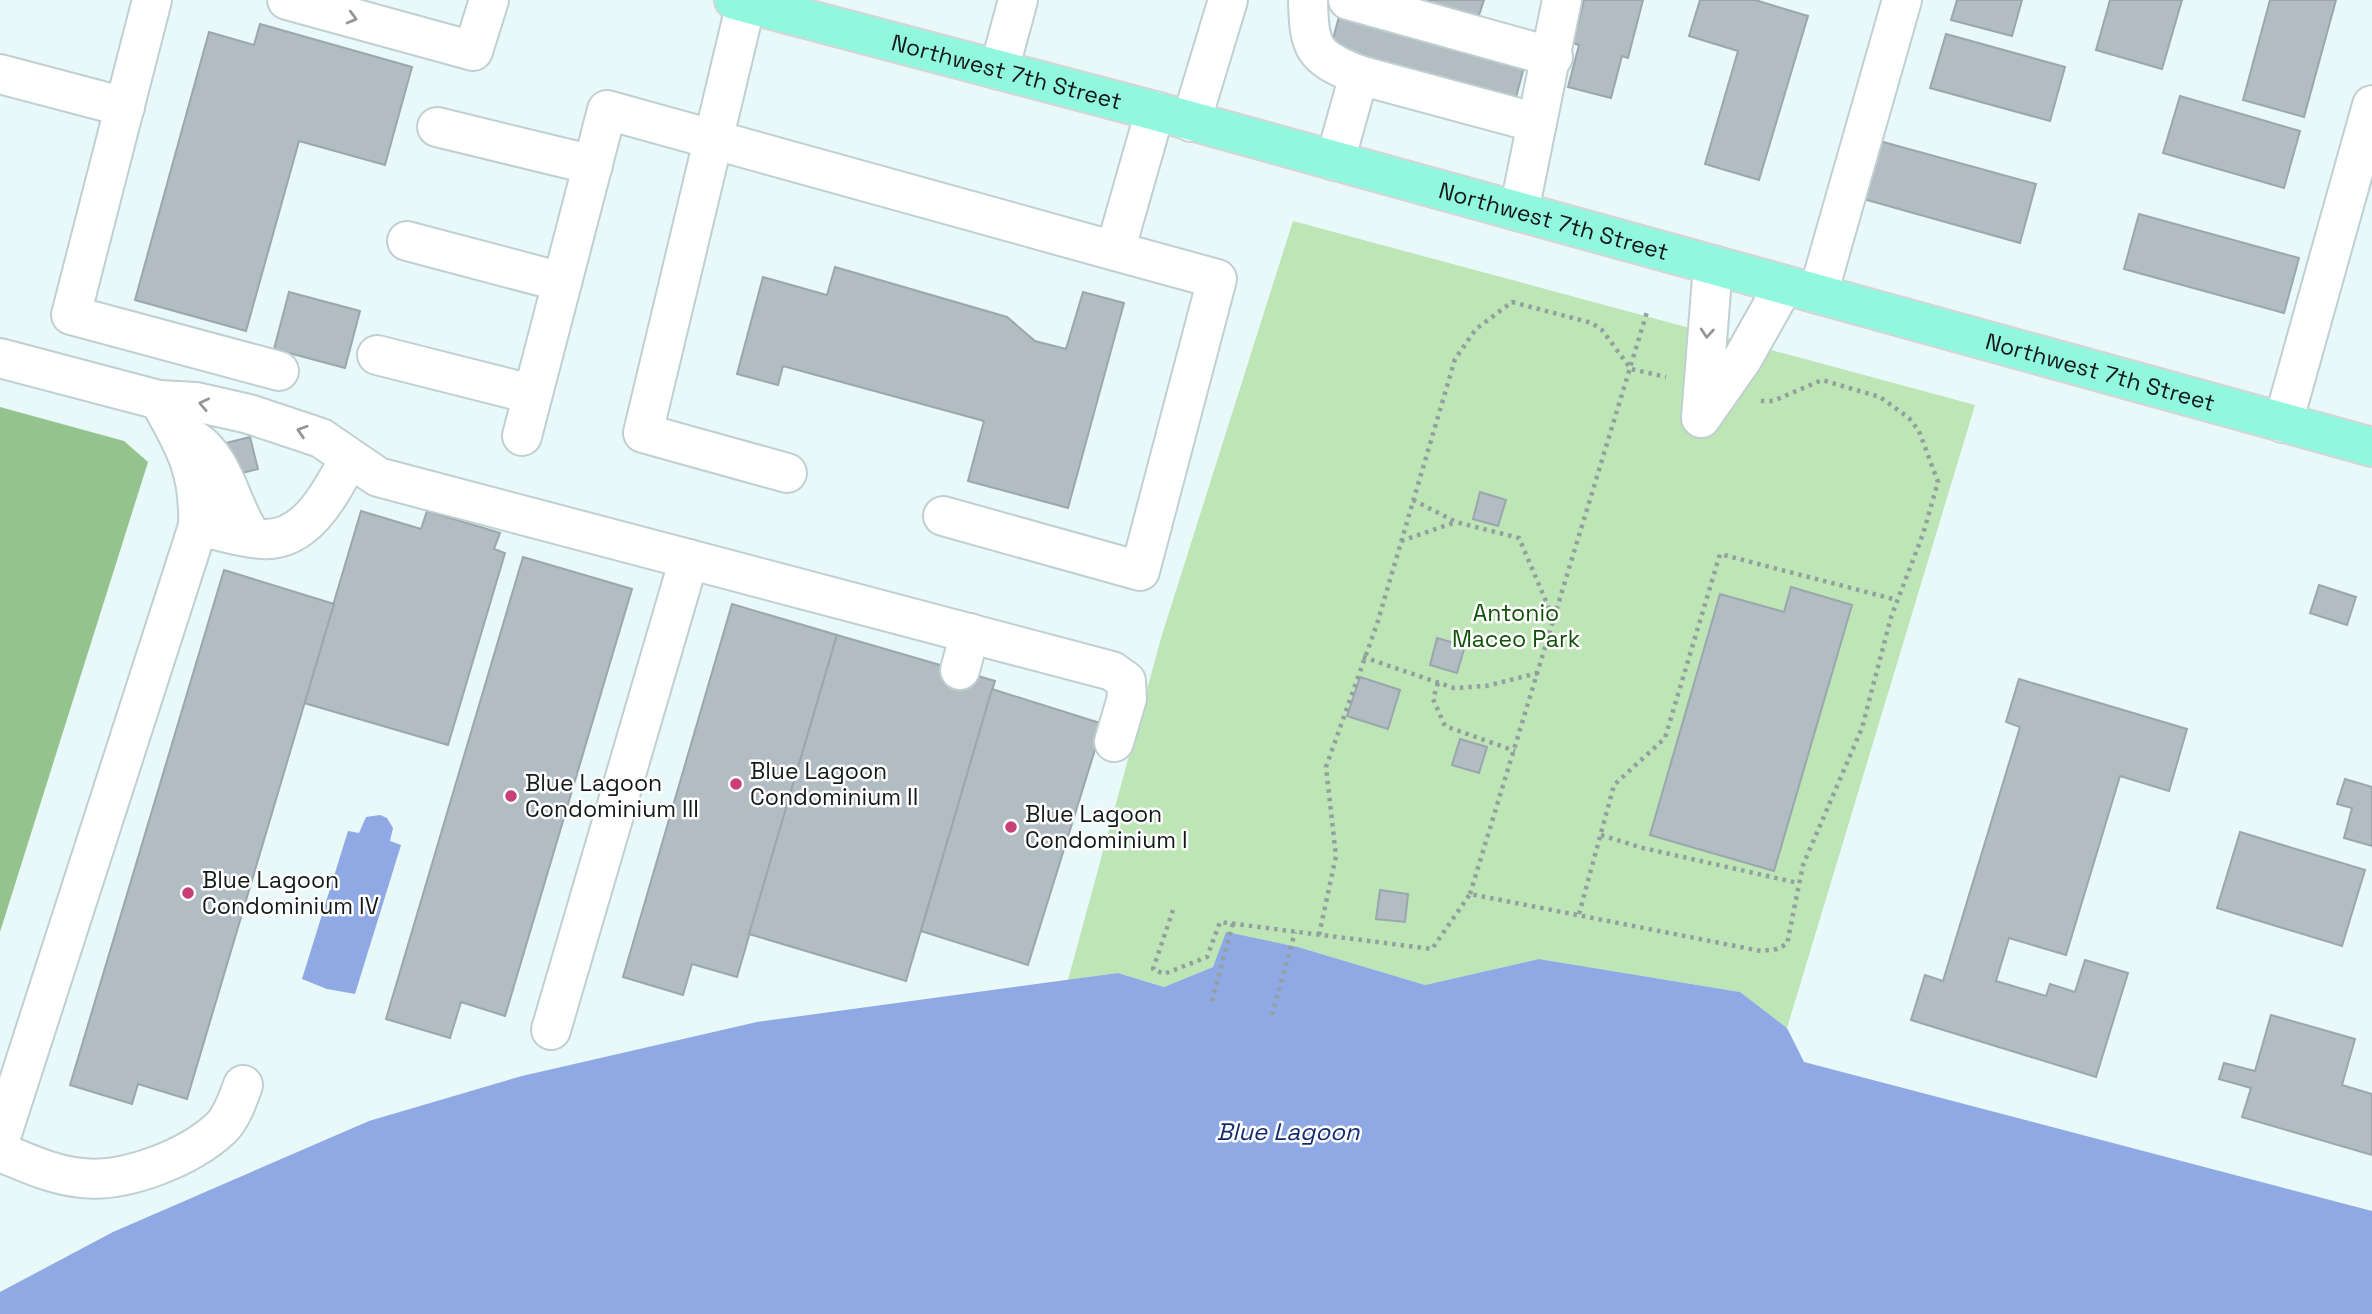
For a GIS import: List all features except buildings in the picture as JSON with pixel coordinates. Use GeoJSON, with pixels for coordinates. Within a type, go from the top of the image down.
{"type":"FeatureCollection","features":[{"type":"Feature","properties":{"kind":"main road","name":"Northwest 7th Street"},"geometry":{"type":"LineString","coordinates":[[740,2],[1155,111],[2372,447]]}},
{"type":"Feature","properties":{"kind":"street"},"geometry":{"type":"LineString","coordinates":[[152,0],[71,315],[279,371]]}},
{"type":"Feature","properties":{"kind":"street"},"geometry":{"type":"LineString","coordinates":[[286,0],[474,51],[489,0]]}},
{"type":"Feature","properties":{"kind":"street"},"geometry":{"type":"LineString","coordinates":[[999,70],[1018,0]]}},
{"type":"Feature","properties":{"kind":"street"},"geometry":{"type":"LineString","coordinates":[[1191,122],[1228,0]]}},
{"type":"Feature","properties":{"kind":"street"},"geometry":{"type":"LineString","coordinates":[[1308,0],[1309,36],[1323,58],[1359,75],[1537,123]]}},
{"type":"Feature","properties":{"kind":"street"},"geometry":{"type":"LineString","coordinates":[[1348,0],[1552,57]]}},
{"type":"Feature","properties":{"kind":"street"},"geometry":{"type":"LineString","coordinates":[[1519,211],[1562,0]]}},
{"type":"Feature","properties":{"kind":"street"},"geometry":{"type":"LineString","coordinates":[[1713,387],[1801,289],[1902,0]]}},
{"type":"Feature","properties":{"kind":"street"},"geometry":{"type":"LineString","coordinates":[[740,2],[714,138],[643,433],[786,473]]}},
{"type":"Feature","properties":{"kind":"street"},"geometry":{"type":"LineString","coordinates":[[0,74],[125,107]]}},
{"type":"Feature","properties":{"kind":"street"},"geometry":{"type":"LineString","coordinates":[[1335,161],[1359,75]]}},
{"type":"Feature","properties":{"kind":"street"},"geometry":{"type":"LineString","coordinates":[[2283,423],[2372,105]]}},
{"type":"Feature","properties":{"kind":"street"},"geometry":{"type":"LineString","coordinates":[[522,436],[607,110],[1217,279],[1140,571],[943,516]]}},
{"type":"Feature","properties":{"kind":"street"},"geometry":{"type":"LineString","coordinates":[[1115,251],[1155,111]]}},
{"type":"Feature","properties":{"kind":"street"},"geometry":{"type":"LineString","coordinates":[[437,127],[593,165]]}},
{"type":"Feature","properties":{"kind":"street"},"geometry":{"type":"LineString","coordinates":[[407,241],[562,282]]}},
{"type":"Feature","properties":{"kind":"street"},"geometry":{"type":"LineString","coordinates":[[1713,265],[1713,387]]}},
{"type":"Feature","properties":{"kind":"street"},"geometry":{"type":"LineString","coordinates":[[377,355],[531,394]]}},
{"type":"Feature","properties":{"kind":"street"},"geometry":{"type":"LineString","coordinates":[[0,358],[168,414],[209,452],[220,469],[237,512],[252,537]]}},
{"type":"Feature","properties":{"kind":"street"},"geometry":{"type":"LineString","coordinates":[[168,414],[196,402],[249,414],[321,438],[378,477],[1112,671],[1126,681],[1127,698],[1114,742]]}},
{"type":"Feature","properties":{"kind":"street"},"geometry":{"type":"LineString","coordinates":[[0,1140],[198,526],[199,495],[194,469],[168,414]]}},
{"type":"Feature","properties":{"kind":"street"},"geometry":{"type":"LineString","coordinates":[[198,526],[263,540],[287,536],[304,525],[330,496],[349,459]]}},
{"type":"Feature","properties":{"kind":"street"},"geometry":{"type":"LineString","coordinates":[[551,1030],[689,559]]}},
{"type":"Feature","properties":{"kind":"street"},"geometry":{"type":"LineString","coordinates":[[960,670],[970,633]]}},
{"type":"Feature","properties":{"kind":"street"},"geometry":{"type":"LineString","coordinates":[[0,1152],[45,1171],[83,1178],[118,1178],[165,1163],[221,1127],[236,1103],[243,1085]]}},
{"type":"Feature","properties":{"kind":"path"},"geometry":{"type":"LineString","coordinates":[[1319,935],[1336,856],[1326,767],[1363,657],[1377,624],[1455,359],[1475,329],[1512,302],[1592,323],[1602,330],[1631,369],[1713,387],[1765,402],[1822,380],[1880,397],[1909,418],[1919,431],[1938,482],[1923,534],[1897,600],[1862,728],[1824,811],[1798,883],[1791,934],[1787,944],[1777,949],[1760,951],[1470,894]]}},
{"type":"Feature","properties":{"kind":"path"},"geometry":{"type":"LineString","coordinates":[[1173,910],[1153,969],[1164,974],[1208,957],[1220,922],[1432,948],[1470,894],[1647,312]]}},
{"type":"Feature","properties":{"kind":"path"},"geometry":{"type":"LineString","coordinates":[[1413,500],[1456,522],[1519,538],[1554,621]]}},
{"type":"Feature","properties":{"kind":"path"},"geometry":{"type":"LineString","coordinates":[[1401,541],[1456,522]]}},
{"type":"Feature","properties":{"kind":"path"},"geometry":{"type":"LineString","coordinates":[[1579,914],[1615,785],[1665,738],[1720,554],[1897,600]]}},
{"type":"Feature","properties":{"kind":"path"},"geometry":{"type":"LineString","coordinates":[[1363,657],[1454,688],[1486,686],[1539,673]]}},
{"type":"Feature","properties":{"kind":"path"},"geometry":{"type":"LineString","coordinates":[[1438,683],[1433,699],[1445,726],[1515,751]]}},
{"type":"Feature","properties":{"kind":"path"},"geometry":{"type":"LineString","coordinates":[[1601,835],[1643,848],[1798,883]]}},
{"type":"Feature","properties":{"kind":"path"},"geometry":{"type":"LineString","coordinates":[[1212,1001],[1233,923]]}},
{"type":"Feature","properties":{"kind":"path"},"geometry":{"type":"LineString","coordinates":[[1272,1015],[1295,932]]}},
{"type":"Feature","properties":{"kind":"green space","name":"Antonio Maceo Park"},"geometry":{"type":"Polygon","coordinates":[[[1293,221],[1975,405],[1787,1028],[1740,992],[1539,959],[1425,985],[1298,947],[1226,933],[1213,967],[1164,987],[1118,973],[1068,980],[1161,638],[1293,221]]]}},
{"type":"Feature","properties":{"kind":"green space"},"geometry":{"type":"Polygon","coordinates":[[[0,407],[124,441],[148,462],[0,932],[0,407]]]}},
{"type":"Feature","properties":{"kind":"water"},"geometry":{"type":"Polygon","coordinates":[[[380,815],[387,818],[393,828],[390,841],[401,845],[355,994],[327,989],[302,979],[348,831],[359,833],[366,817],[380,815]]]}},
{"type":"Feature","properties":{"kind":"water","name":"Blue Lagoon"},"geometry":{"type":"Polygon","coordinates":[[[1226,932],[1298,947],[1425,985],[1539,959],[1740,992],[1787,1028],[1804,1062],[2372,1211],[2372,1314],[0,1314],[0,1292],[113,1232],[369,1121],[522,1076],[757,1022],[1118,973],[1164,987],[1213,967],[1226,932]]]}},
{"type":"Feature","properties":{"kind":"place","name":"Blue Lagoon Condominium II"},"geometry":{"type":"Point","coordinates":[736,784]}},
{"type":"Feature","properties":{"kind":"place","name":"Blue Lagoon Condominium III"},"geometry":{"type":"Point","coordinates":[511,796]}},
{"type":"Feature","properties":{"kind":"place","name":"Blue Lagoon Condominium I"},"geometry":{"type":"Point","coordinates":[1011,827]}},
{"type":"Feature","properties":{"kind":"place","name":"Blue Lagoon Condominium IV"},"geometry":{"type":"Point","coordinates":[188,893]}}]}
